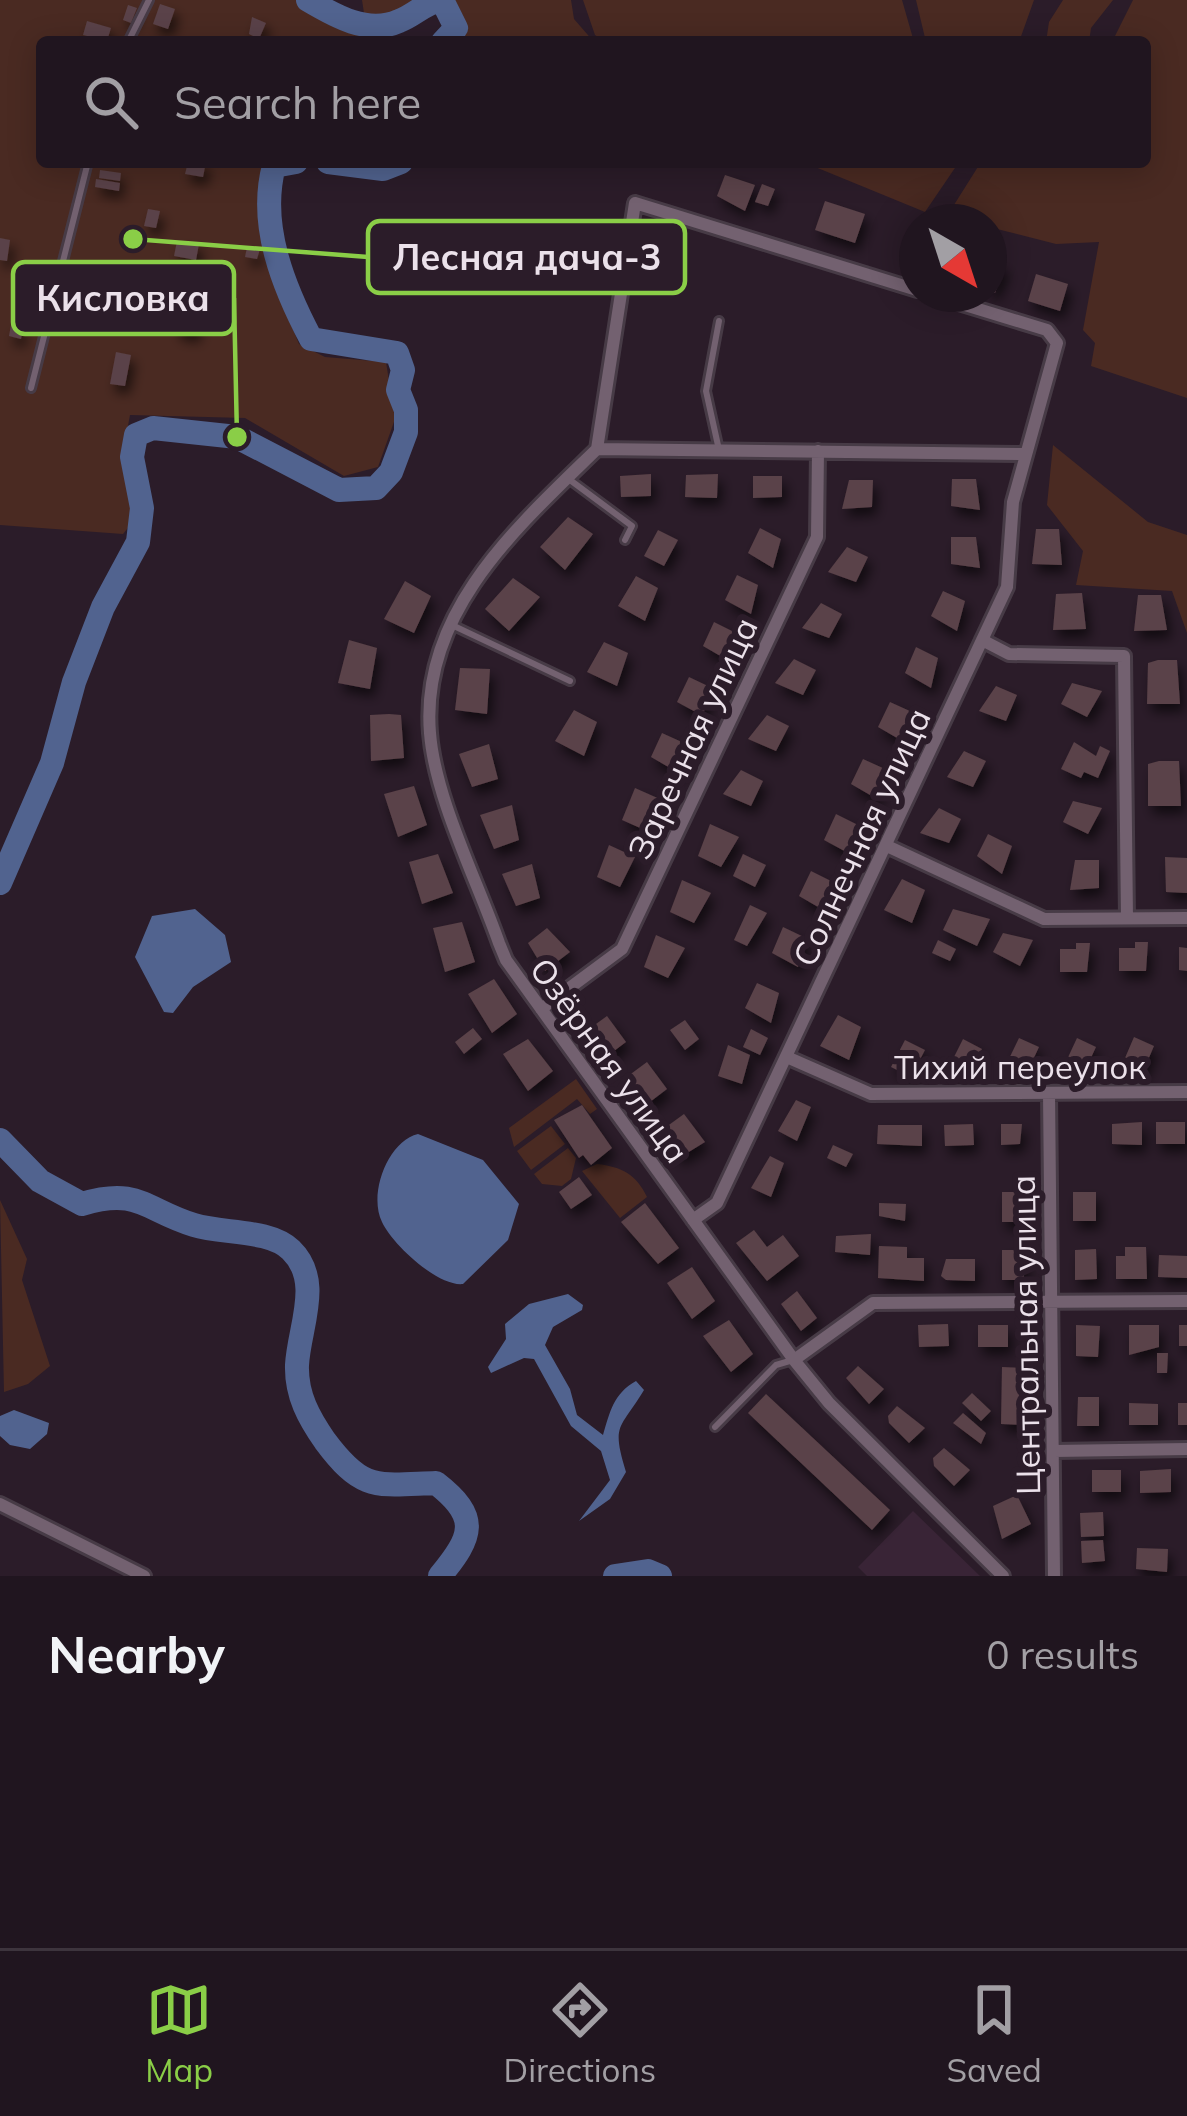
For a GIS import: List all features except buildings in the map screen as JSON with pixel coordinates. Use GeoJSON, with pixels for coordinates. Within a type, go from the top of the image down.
{"type":"FeatureCollection","features":[{"type":"Feature","properties":{"kind":"street"},"geometry":{"type":"LineString","coordinates":[[899,284],[635,203],[597,449],[1024,454]]}},
{"type":"Feature","properties":{"kind":"street","name":"Солнечная улица"},"geometry":{"type":"LineString","coordinates":[[693,1220],[717,1203],[1006,587],[1006,535],[1057,343],[1054,335],[984,312]]}},
{"type":"Feature","properties":{"kind":"street","name":"Озёрная улица"},"geometry":{"type":"LineString","coordinates":[[597,449],[481,573],[448,624],[430,689],[432,743],[506,960],[794,1360],[829,1403],[1004,1576]]}},
{"type":"Feature","properties":{"kind":"street","name":"Заречная улица"},"geometry":{"type":"LineString","coordinates":[[541,1009],[622,949],[817,537],[818,452]]}},
{"type":"Feature","properties":{"kind":"street"},"geometry":{"type":"LineString","coordinates":[[982,640],[1009,654],[1124,656],[1127,918]]}},
{"type":"Feature","properties":{"kind":"street"},"geometry":{"type":"LineString","coordinates":[[887,846],[1044,920],[1187,918]]}},
{"type":"Feature","properties":{"kind":"street","name":"Тихий переулок"},"geometry":{"type":"LineString","coordinates":[[788,1058],[871,1094],[1187,1092]]}},
{"type":"Feature","properties":{"kind":"street","name":"Центральная улица"},"geometry":{"type":"LineString","coordinates":[[1049,1093],[1054,1576]]}},
{"type":"Feature","properties":{"kind":"street"},"geometry":{"type":"LineString","coordinates":[[794,1360],[873,1304],[1187,1301]]}},
{"type":"Feature","properties":{"kind":"street"},"geometry":{"type":"LineString","coordinates":[[1054,1451],[1187,1449]]}},
{"type":"Feature","properties":{"kind":"street"},"geometry":{"type":"LineString","coordinates":[[0,1504],[144,1576]]}},
{"type":"Feature","properties":{"kind":"lane"},"geometry":{"type":"LineString","coordinates":[[131,36],[149,0]]}},
{"type":"Feature","properties":{"kind":"lane"},"geometry":{"type":"LineString","coordinates":[[32,388],[87,168]]}},
{"type":"Feature","properties":{"kind":"lane"},"geometry":{"type":"LineString","coordinates":[[59,284],[136,316]]}},
{"type":"Feature","properties":{"kind":"lane"},"geometry":{"type":"LineString","coordinates":[[718,450],[706,391],[719,321]]}},
{"type":"Feature","properties":{"kind":"lane"},"geometry":{"type":"LineString","coordinates":[[567,478],[632,526],[625,540]]}},
{"type":"Feature","properties":{"kind":"lane"},"geometry":{"type":"LineString","coordinates":[[448,624],[570,681]]}},
{"type":"Feature","properties":{"kind":"lane"},"geometry":{"type":"LineString","coordinates":[[715,1426],[776,1365],[794,1360]]}},
{"type":"Feature","properties":{"kind":"shaded area"},"geometry":{"type":"Polygon","coordinates":[[[0,0],[301,0],[364,36],[36,36],[36,168],[263,168],[262,231],[299,344],[325,357],[386,362],[395,419],[378,467],[344,476],[245,418],[130,415],[123,452],[136,518],[123,534],[0,525],[0,0]]]}},
{"type":"Feature","properties":{"kind":"shaded area"},"geometry":{"type":"Polygon","coordinates":[[[362,0],[417,0],[379,15],[364,13],[362,0]]]}},
{"type":"Feature","properties":{"kind":"shaded area"},"geometry":{"type":"Polygon","coordinates":[[[454,0],[571,0],[574,19],[589,36],[456,36],[461,20],[454,0]]]}},
{"type":"Feature","properties":{"kind":"shaded area"},"geometry":{"type":"Polygon","coordinates":[[[583,0],[902,0],[912,36],[596,36],[583,0]]]}},
{"type":"Feature","properties":{"kind":"shaded area"},"geometry":{"type":"Polygon","coordinates":[[[916,0],[1034,0],[1021,36],[925,36],[916,0]]]}},
{"type":"Feature","properties":{"kind":"shaded area"},"geometry":{"type":"Polygon","coordinates":[[[1063,0],[1113,0],[1090,36],[1047,36],[1049,22],[1063,0]]]}},
{"type":"Feature","properties":{"kind":"shaded area"},"geometry":{"type":"Polygon","coordinates":[[[1133,0],[1187,0],[1187,398],[1091,366],[1095,343],[1083,330],[1099,242],[1056,244],[1007,232],[1007,204],[955,204],[977,168],[1151,168],[1151,36],[1115,36],[1133,0]]]}},
{"type":"Feature","properties":{"kind":"shaded area"},"geometry":{"type":"Polygon","coordinates":[[[818,168],[955,168],[930,204],[905,204],[818,168]]]}},
{"type":"Feature","properties":{"kind":"shaded area"},"geometry":{"type":"Polygon","coordinates":[[[1053,445],[1148,522],[1187,535],[1187,633],[1172,591],[1076,585],[1083,551],[1047,505],[1053,445]]]}},
{"type":"Feature","properties":{"kind":"shaded area"},"geometry":{"type":"Polygon","coordinates":[[[576,1079],[597,1109],[590,1114],[577,1099],[514,1147],[509,1128],[576,1079]]]}},
{"type":"Feature","properties":{"kind":"shaded area"},"geometry":{"type":"Polygon","coordinates":[[[551,1126],[565,1144],[531,1170],[517,1151],[551,1126]]]}},
{"type":"Feature","properties":{"kind":"shaded area"},"geometry":{"type":"Polygon","coordinates":[[[568,1148],[576,1158],[571,1179],[562,1186],[542,1184],[534,1174],[568,1148]]]}},
{"type":"Feature","properties":{"kind":"shaded area"},"geometry":{"type":"Polygon","coordinates":[[[597,1164],[627,1173],[647,1197],[620,1218],[582,1171],[597,1164]]]}},
{"type":"Feature","properties":{"kind":"shaded area"},"geometry":{"type":"Polygon","coordinates":[[[0,1200],[27,1259],[22,1280],[50,1366],[28,1384],[4,1392],[0,1200]]]}},
{"type":"Feature","properties":{"kind":"shaded area"},"geometry":{"type":"Polygon","coordinates":[[[913,1511],[980,1576],[867,1576],[858,1567],[913,1511]]]}},
{"type":"Feature","properties":{"kind":"water"},"geometry":{"type":"Polygon","coordinates":[[[195,909],[225,935],[231,962],[193,987],[173,1013],[164,1012],[135,957],[152,916],[195,909]]]}},
{"type":"Feature","properties":{"kind":"water"},"geometry":{"type":"Polygon","coordinates":[[[418,1134],[483,1160],[519,1204],[508,1240],[463,1284],[441,1279],[405,1252],[387,1231],[378,1210],[379,1184],[390,1158],[418,1134]]]}},
{"type":"Feature","properties":{"kind":"water"},"geometry":{"type":"Polygon","coordinates":[[[568,1294],[583,1305],[582,1310],[553,1327],[545,1345],[570,1389],[577,1415],[603,1435],[622,1392],[636,1381],[644,1390],[620,1428],[626,1472],[610,1499],[579,1521],[610,1480],[601,1451],[571,1426],[534,1359],[524,1358],[491,1373],[488,1367],[506,1339],[505,1324],[529,1304],[568,1294]]]}},
{"type":"Feature","properties":{"kind":"water"},"geometry":{"type":"Polygon","coordinates":[[[14,1410],[49,1423],[47,1434],[30,1449],[10,1445],[0,1436],[0,1416],[14,1410]]]}},
{"type":"Feature","properties":{"kind":"waterway"},"geometry":{"type":"LineString","coordinates":[[308,0],[340,17],[376,26],[399,21],[442,0],[456,28],[449,36]]}},
{"type":"Feature","properties":{"kind":"waterway"},"geometry":{"type":"LineString","coordinates":[[0,883],[52,763],[74,682],[103,607],[138,542],[142,508],[132,457],[136,435],[153,428],[237,437],[339,490],[376,488],[391,472],[406,432],[406,410],[398,390],[403,370],[397,353],[311,339],[276,256],[269,211],[274,168]]}},
{"type":"Feature","properties":{"kind":"waterway"},"geometry":{"type":"LineString","coordinates":[[375,168],[386,168]]}},
{"type":"Feature","properties":{"kind":"waterway"},"geometry":{"type":"LineString","coordinates":[[0,1140],[40,1181],[82,1204],[130,1199],[194,1225],[271,1238],[291,1250],[306,1276],[307,1305],[297,1365],[305,1406],[338,1458],[361,1477],[385,1484],[436,1483],[460,1506],[467,1527],[465,1538],[440,1576]]}},
{"type":"Feature","properties":{"kind":"waterway"},"geometry":{"type":"LineString","coordinates":[[615,1576],[648,1571],[660,1576]]}},
{"type":"Feature","properties":{"kind":"place","name":"Лесная дача-3"},"geometry":{"type":"Point","coordinates":[133,239]}},
{"type":"Feature","properties":{"kind":"place","name":"Кисловка"},"geometry":{"type":"Point","coordinates":[237,437]}}]}
